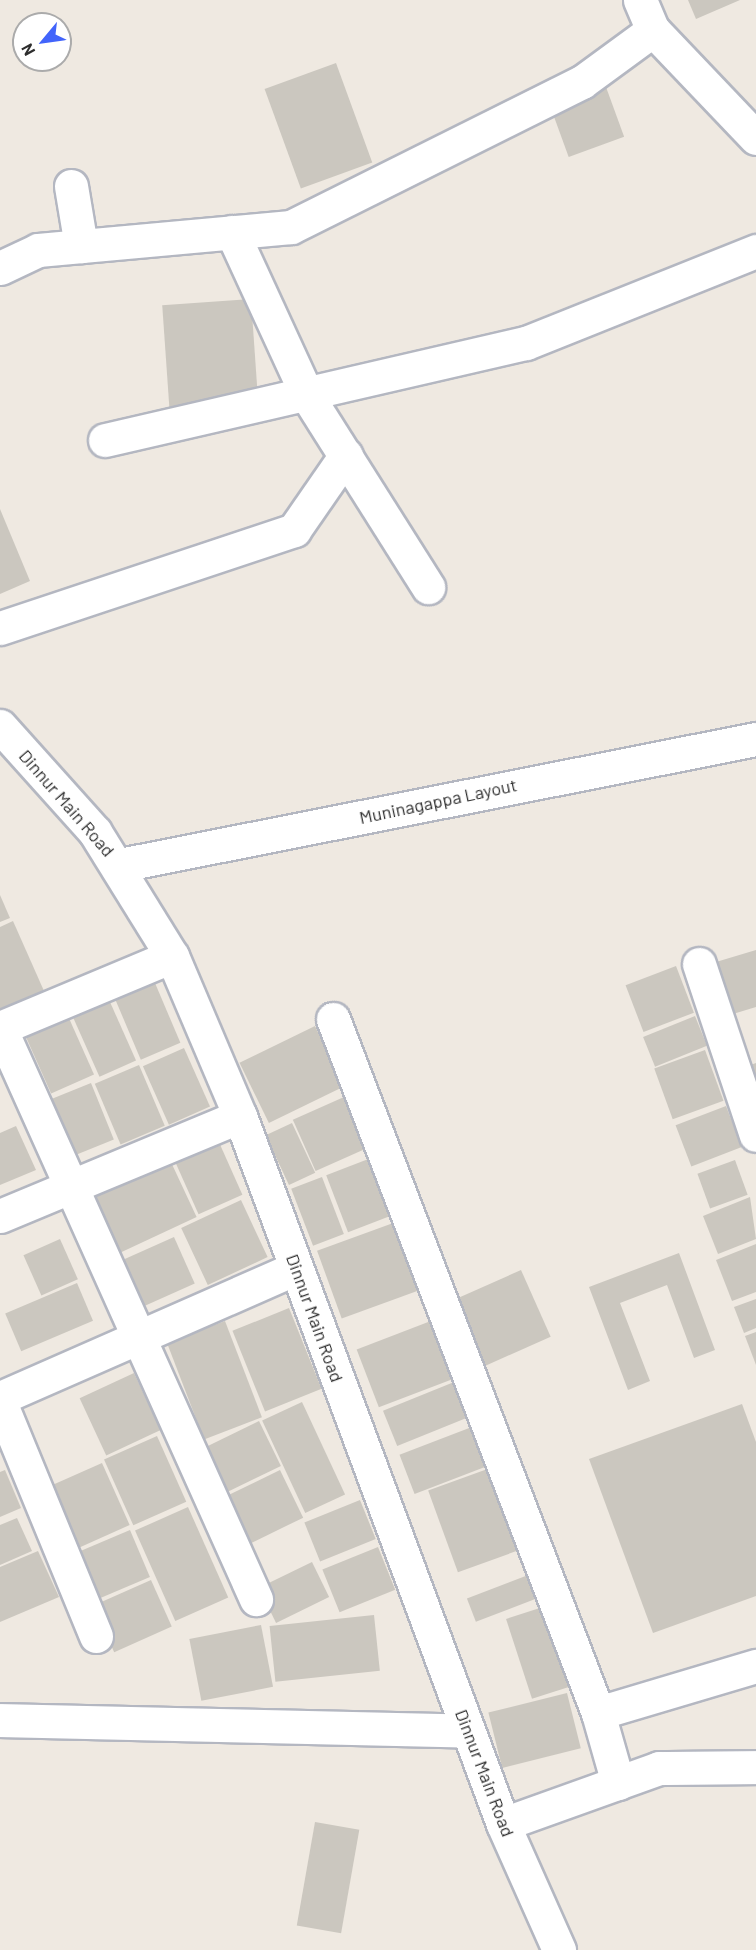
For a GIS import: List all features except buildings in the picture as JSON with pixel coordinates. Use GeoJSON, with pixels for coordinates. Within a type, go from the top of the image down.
{"type":"FeatureCollection","features":[{"type":"Feature","properties":{"kind":"street"},"geometry":{"type":"LineString","coordinates":[[640,0],[654,30],[756,138]]}},
{"type":"Feature","properties":{"kind":"street"},"geometry":{"type":"LineString","coordinates":[[0,268],[38,250],[291,227],[582,82],[654,30]]}},
{"type":"Feature","properties":{"kind":"street"},"geometry":{"type":"LineString","coordinates":[[71,186],[81,246]]}},
{"type":"Feature","properties":{"kind":"street"},"geometry":{"type":"LineString","coordinates":[[232,232],[308,397],[428,587]]}},
{"type":"Feature","properties":{"kind":"street"},"geometry":{"type":"LineString","coordinates":[[105,440],[308,397],[525,343],[756,251]]}},
{"type":"Feature","properties":{"kind":"street"},"geometry":{"type":"LineString","coordinates":[[0,628],[294,530],[346,455]]}},
{"type":"Feature","properties":{"kind":"street","name":"Dinnur Main Road"},"geometry":{"type":"LineString","coordinates":[[0,726],[120,865],[172,956],[240,1116],[503,1824],[559,1950]]}},
{"type":"Feature","properties":{"kind":"street","name":"Muninagappa Layout"},"geometry":{"type":"LineString","coordinates":[[120,865],[756,739]]}},
{"type":"Feature","properties":{"kind":"street"},"geometry":{"type":"LineString","coordinates":[[172,956],[0,1028],[256,1599]]}},
{"type":"Feature","properties":{"kind":"street"},"geometry":{"type":"LineString","coordinates":[[699,964],[756,1135]]}},
{"type":"Feature","properties":{"kind":"street"},"geometry":{"type":"LineString","coordinates":[[333,1019],[598,1713],[618,1783]]}},
{"type":"Feature","properties":{"kind":"street"},"geometry":{"type":"LineString","coordinates":[[0,1216],[240,1116]]}},
{"type":"Feature","properties":{"kind":"street"},"geometry":{"type":"LineString","coordinates":[[96,1636],[0,1400],[296,1268]]}},
{"type":"Feature","properties":{"kind":"street"},"geometry":{"type":"LineString","coordinates":[[598,1713],[756,1666]]}},
{"type":"Feature","properties":{"kind":"street"},"geometry":{"type":"LineString","coordinates":[[0,1720],[468,1731]]}},
{"type":"Feature","properties":{"kind":"street"},"geometry":{"type":"LineString","coordinates":[[503,1824],[659,1768],[756,1767]]}}]}
